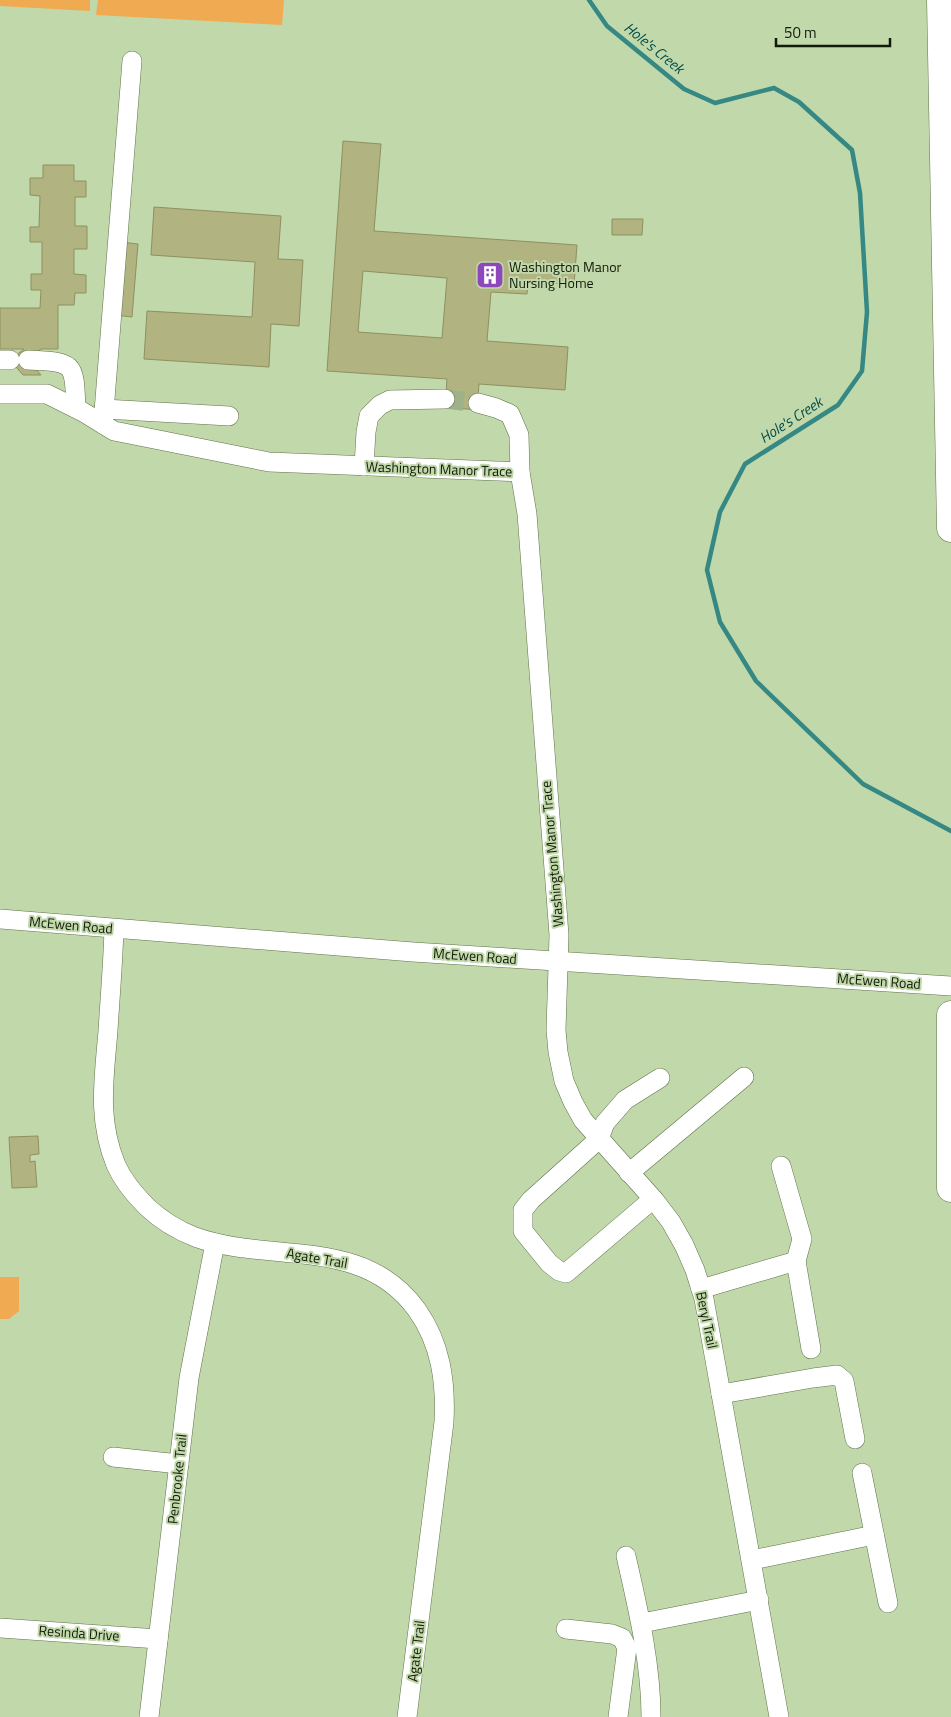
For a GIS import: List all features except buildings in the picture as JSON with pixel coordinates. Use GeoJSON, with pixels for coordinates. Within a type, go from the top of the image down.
{"type":"FeatureCollection","features":[{"type":"Feature","properties":{"kind":"highway"},"geometry":{"type":"LineString","coordinates":[[941,0],[951,528]]}},
{"type":"Feature","properties":{"kind":"highway"},"geometry":{"type":"LineString","coordinates":[[951,1015],[951,1188]]}},
{"type":"Feature","properties":{"kind":"street"},"geometry":{"type":"LineString","coordinates":[[132,61],[103,417],[229,416]]}},
{"type":"Feature","properties":{"kind":"street"},"geometry":{"type":"LineString","coordinates":[[13,360],[59,361],[66,364],[75,376],[76,408]]}},
{"type":"Feature","properties":{"kind":"street","name":"Washington Manor Trace"},"geometry":{"type":"LineString","coordinates":[[0,394],[47,394],[76,408],[103,417],[114,431],[269,462],[520,472],[527,514],[559,935],[558,961]]}},
{"type":"Feature","properties":{"kind":"street"},"geometry":{"type":"LineString","coordinates":[[364,466],[369,416],[380,406],[390,400],[446,399]]}},
{"type":"Feature","properties":{"kind":"street"},"geometry":{"type":"LineString","coordinates":[[478,403],[510,414],[519,434],[520,472]]}},
{"type":"Feature","properties":{"kind":"street","name":"McEwen Road"},"geometry":{"type":"LineString","coordinates":[[0,919],[558,961],[951,986]]}},
{"type":"Feature","properties":{"kind":"street","name":"Agate Trail"},"geometry":{"type":"LineString","coordinates":[[114,929],[103,1097],[104,1118],[107,1139],[117,1166],[130,1188],[159,1217],[194,1237],[215,1243],[346,1261],[365,1268],[382,1277],[398,1290],[412,1304],[432,1334],[444,1376],[444,1414],[407,1717]]}},
{"type":"Feature","properties":{"kind":"street","name":"Beryl Trail"},"geometry":{"type":"LineString","coordinates":[[558,961],[556,1030],[558,1052],[564,1081],[572,1102],[583,1120],[671,1222],[684,1245],[701,1290],[752,1560],[779,1717]]}},
{"type":"Feature","properties":{"kind":"street"},"geometry":{"type":"LineString","coordinates":[[629,1173],[744,1077]]}},
{"type":"Feature","properties":{"kind":"street"},"geometry":{"type":"LineString","coordinates":[[653,1200],[566,1273],[559,1271],[549,1263],[523,1231],[522,1210],[599,1139],[605,1123],[625,1100],[660,1078]]}},
{"type":"Feature","properties":{"kind":"street"},"geometry":{"type":"LineString","coordinates":[[781,1166],[802,1238],[796,1261],[811,1349]]}},
{"type":"Feature","properties":{"kind":"street","name":"Penbrooke Trail"},"geometry":{"type":"LineString","coordinates":[[149,1717],[188,1378],[215,1243]]}},
{"type":"Feature","properties":{"kind":"street"},"geometry":{"type":"LineString","coordinates":[[701,1290],[796,1261]]}},
{"type":"Feature","properties":{"kind":"street"},"geometry":{"type":"LineString","coordinates":[[721,1394],[837,1375],[844,1381],[855,1440]]}},
{"type":"Feature","properties":{"kind":"street"},"geometry":{"type":"LineString","coordinates":[[113,1457],[179,1464]]}},
{"type":"Feature","properties":{"kind":"street"},"geometry":{"type":"LineString","coordinates":[[862,1473],[888,1603]]}},
{"type":"Feature","properties":{"kind":"street"},"geometry":{"type":"LineString","coordinates":[[752,1560],[874,1535]]}},
{"type":"Feature","properties":{"kind":"street"},"geometry":{"type":"LineString","coordinates":[[626,1556],[642,1623],[651,1717]]}},
{"type":"Feature","properties":{"kind":"street"},"geometry":{"type":"LineString","coordinates":[[642,1623],[759,1600]]}},
{"type":"Feature","properties":{"kind":"street","name":"Resinda Drive"},"geometry":{"type":"LineString","coordinates":[[0,1628],[158,1638]]}},
{"type":"Feature","properties":{"kind":"street"},"geometry":{"type":"LineString","coordinates":[[566,1629],[612,1634],[622,1638],[627,1648],[618,1717]]}},
{"type":"Feature","properties":{"kind":"shaded area"},"geometry":{"type":"Polygon","coordinates":[[[0,0],[90,0],[90,11],[0,6],[0,0]]]}},
{"type":"Feature","properties":{"kind":"shaded area"},"geometry":{"type":"Polygon","coordinates":[[[98,0],[284,0],[282,25],[96,15],[98,0]]]}},
{"type":"Feature","properties":{"kind":"shaded area"},"geometry":{"type":"Polygon","coordinates":[[[0,1277],[19,1277],[19,1311],[9,1319],[0,1319],[0,1277]]]}},
{"type":"Feature","properties":{"kind":"waterway","name":"Hole's Creek"},"geometry":{"type":"LineString","coordinates":[[589,0],[607,26],[684,89],[715,103],[774,88],[799,102],[852,150],[860,193],[867,312],[862,371],[838,405],[745,464],[720,512],[707,570],[720,622],[756,681],[863,784],[951,831]]}},
{"type":"Feature","properties":{"kind":"tunnel"},"geometry":{"type":"LineString","coordinates":[[445,399],[478,403]]}},
{"type":"Feature","properties":{"kind":"place","name":"Washington Manor Nursing Home"},"geometry":{"type":"Point","coordinates":[490,275]}}]}
